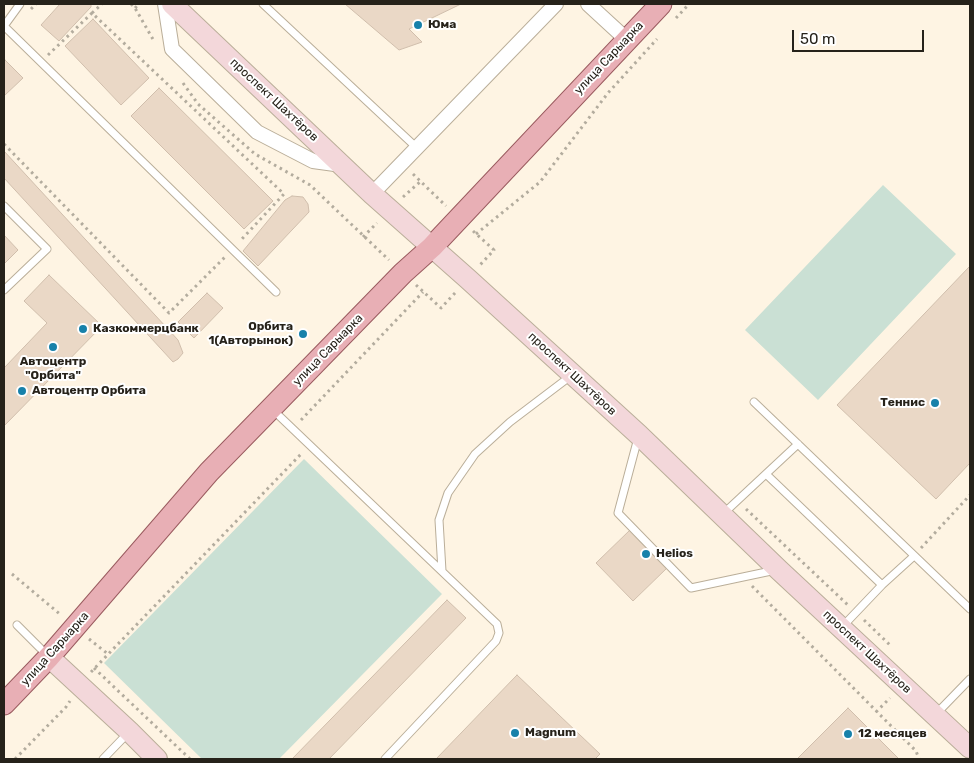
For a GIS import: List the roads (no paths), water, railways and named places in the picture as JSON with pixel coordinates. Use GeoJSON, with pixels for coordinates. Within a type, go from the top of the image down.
{"type":"FeatureCollection","features":[{"type":"Feature","properties":{"kind":"main road","name":"проспект Шахтёров"},"geometry":{"type":"LineString","coordinates":[[172,4],[372,194],[639,435],[779,570],[970,748]]}},
{"type":"Feature","properties":{"kind":"main road","name":"улица Сарыарка"},"geometry":{"type":"LineString","coordinates":[[4,704],[49,657],[209,472],[403,273],[432,247],[661,4]]}},
{"type":"Feature","properties":{"kind":"main road"},"geometry":{"type":"LineString","coordinates":[[49,657],[129,731],[156,759]]}},
{"type":"Feature","properties":{"kind":"street"},"geometry":{"type":"LineString","coordinates":[[165,4],[172,49],[257,132],[312,161],[342,165]]}},
{"type":"Feature","properties":{"kind":"street"},"geometry":{"type":"LineString","coordinates":[[372,194],[556,4]]}},
{"type":"Feature","properties":{"kind":"street"},"geometry":{"type":"LineString","coordinates":[[588,4],[626,39]]}},
{"type":"Feature","properties":{"kind":"lane"},"geometry":{"type":"LineString","coordinates":[[20,4],[4,26],[276,292]]}},
{"type":"Feature","properties":{"kind":"lane"},"geometry":{"type":"LineString","coordinates":[[264,4],[417,148]]}},
{"type":"Feature","properties":{"kind":"lane"},"geometry":{"type":"LineString","coordinates":[[4,206],[47,249],[4,290]]}},
{"type":"Feature","properties":{"kind":"lane"},"geometry":{"type":"LineString","coordinates":[[442,571],[439,520],[448,493],[475,454],[510,422],[573,375]]}},
{"type":"Feature","properties":{"kind":"lane"},"geometry":{"type":"LineString","coordinates":[[754,402],[970,610]]}},
{"type":"Feature","properties":{"kind":"lane"},"geometry":{"type":"LineString","coordinates":[[272,409],[498,624],[499,633],[496,641],[385,759]]}},
{"type":"Feature","properties":{"kind":"lane"},"geometry":{"type":"LineString","coordinates":[[639,435],[618,513],[691,588],[779,570]]}},
{"type":"Feature","properties":{"kind":"lane"},"geometry":{"type":"LineString","coordinates":[[722,515],[798,444]]}},
{"type":"Feature","properties":{"kind":"lane"},"geometry":{"type":"LineString","coordinates":[[767,475],[882,585]]}},
{"type":"Feature","properties":{"kind":"lane"},"geometry":{"type":"LineString","coordinates":[[842,628],[882,585],[914,556]]}},
{"type":"Feature","properties":{"kind":"lane"},"geometry":{"type":"LineString","coordinates":[[17,626],[49,657]]}},
{"type":"Feature","properties":{"kind":"lane"},"geometry":{"type":"LineString","coordinates":[[935,715],[970,679]]}},
{"type":"Feature","properties":{"kind":"lane"},"geometry":{"type":"LineString","coordinates":[[103,759],[129,731]]}},
{"type":"Feature","properties":{"kind":"place","name":"Юма"},"geometry":{"type":"Point","coordinates":[418,25]}},
{"type":"Feature","properties":{"kind":"place","name":"Казкоммерцбанк"},"geometry":{"type":"Point","coordinates":[83,329]}},
{"type":"Feature","properties":{"kind":"place","name":"Орбита 1(Авторынок)"},"geometry":{"type":"Point","coordinates":[303,334]}},
{"type":"Feature","properties":{"kind":"place","name":"Автоцентр \"Орбита\""},"geometry":{"type":"Point","coordinates":[53,347]}},
{"type":"Feature","properties":{"kind":"place","name":"Автоцентр Орбита"},"geometry":{"type":"Point","coordinates":[22,391]}},
{"type":"Feature","properties":{"kind":"place","name":"Теннис"},"geometry":{"type":"Point","coordinates":[935,403]}},
{"type":"Feature","properties":{"kind":"place","name":"Helios"},"geometry":{"type":"Point","coordinates":[646,554]}},
{"type":"Feature","properties":{"kind":"place","name":"Magnum"},"geometry":{"type":"Point","coordinates":[515,733]}},
{"type":"Feature","properties":{"kind":"place","name":"12 месяцев"},"geometry":{"type":"Point","coordinates":[848,734]}}]}
